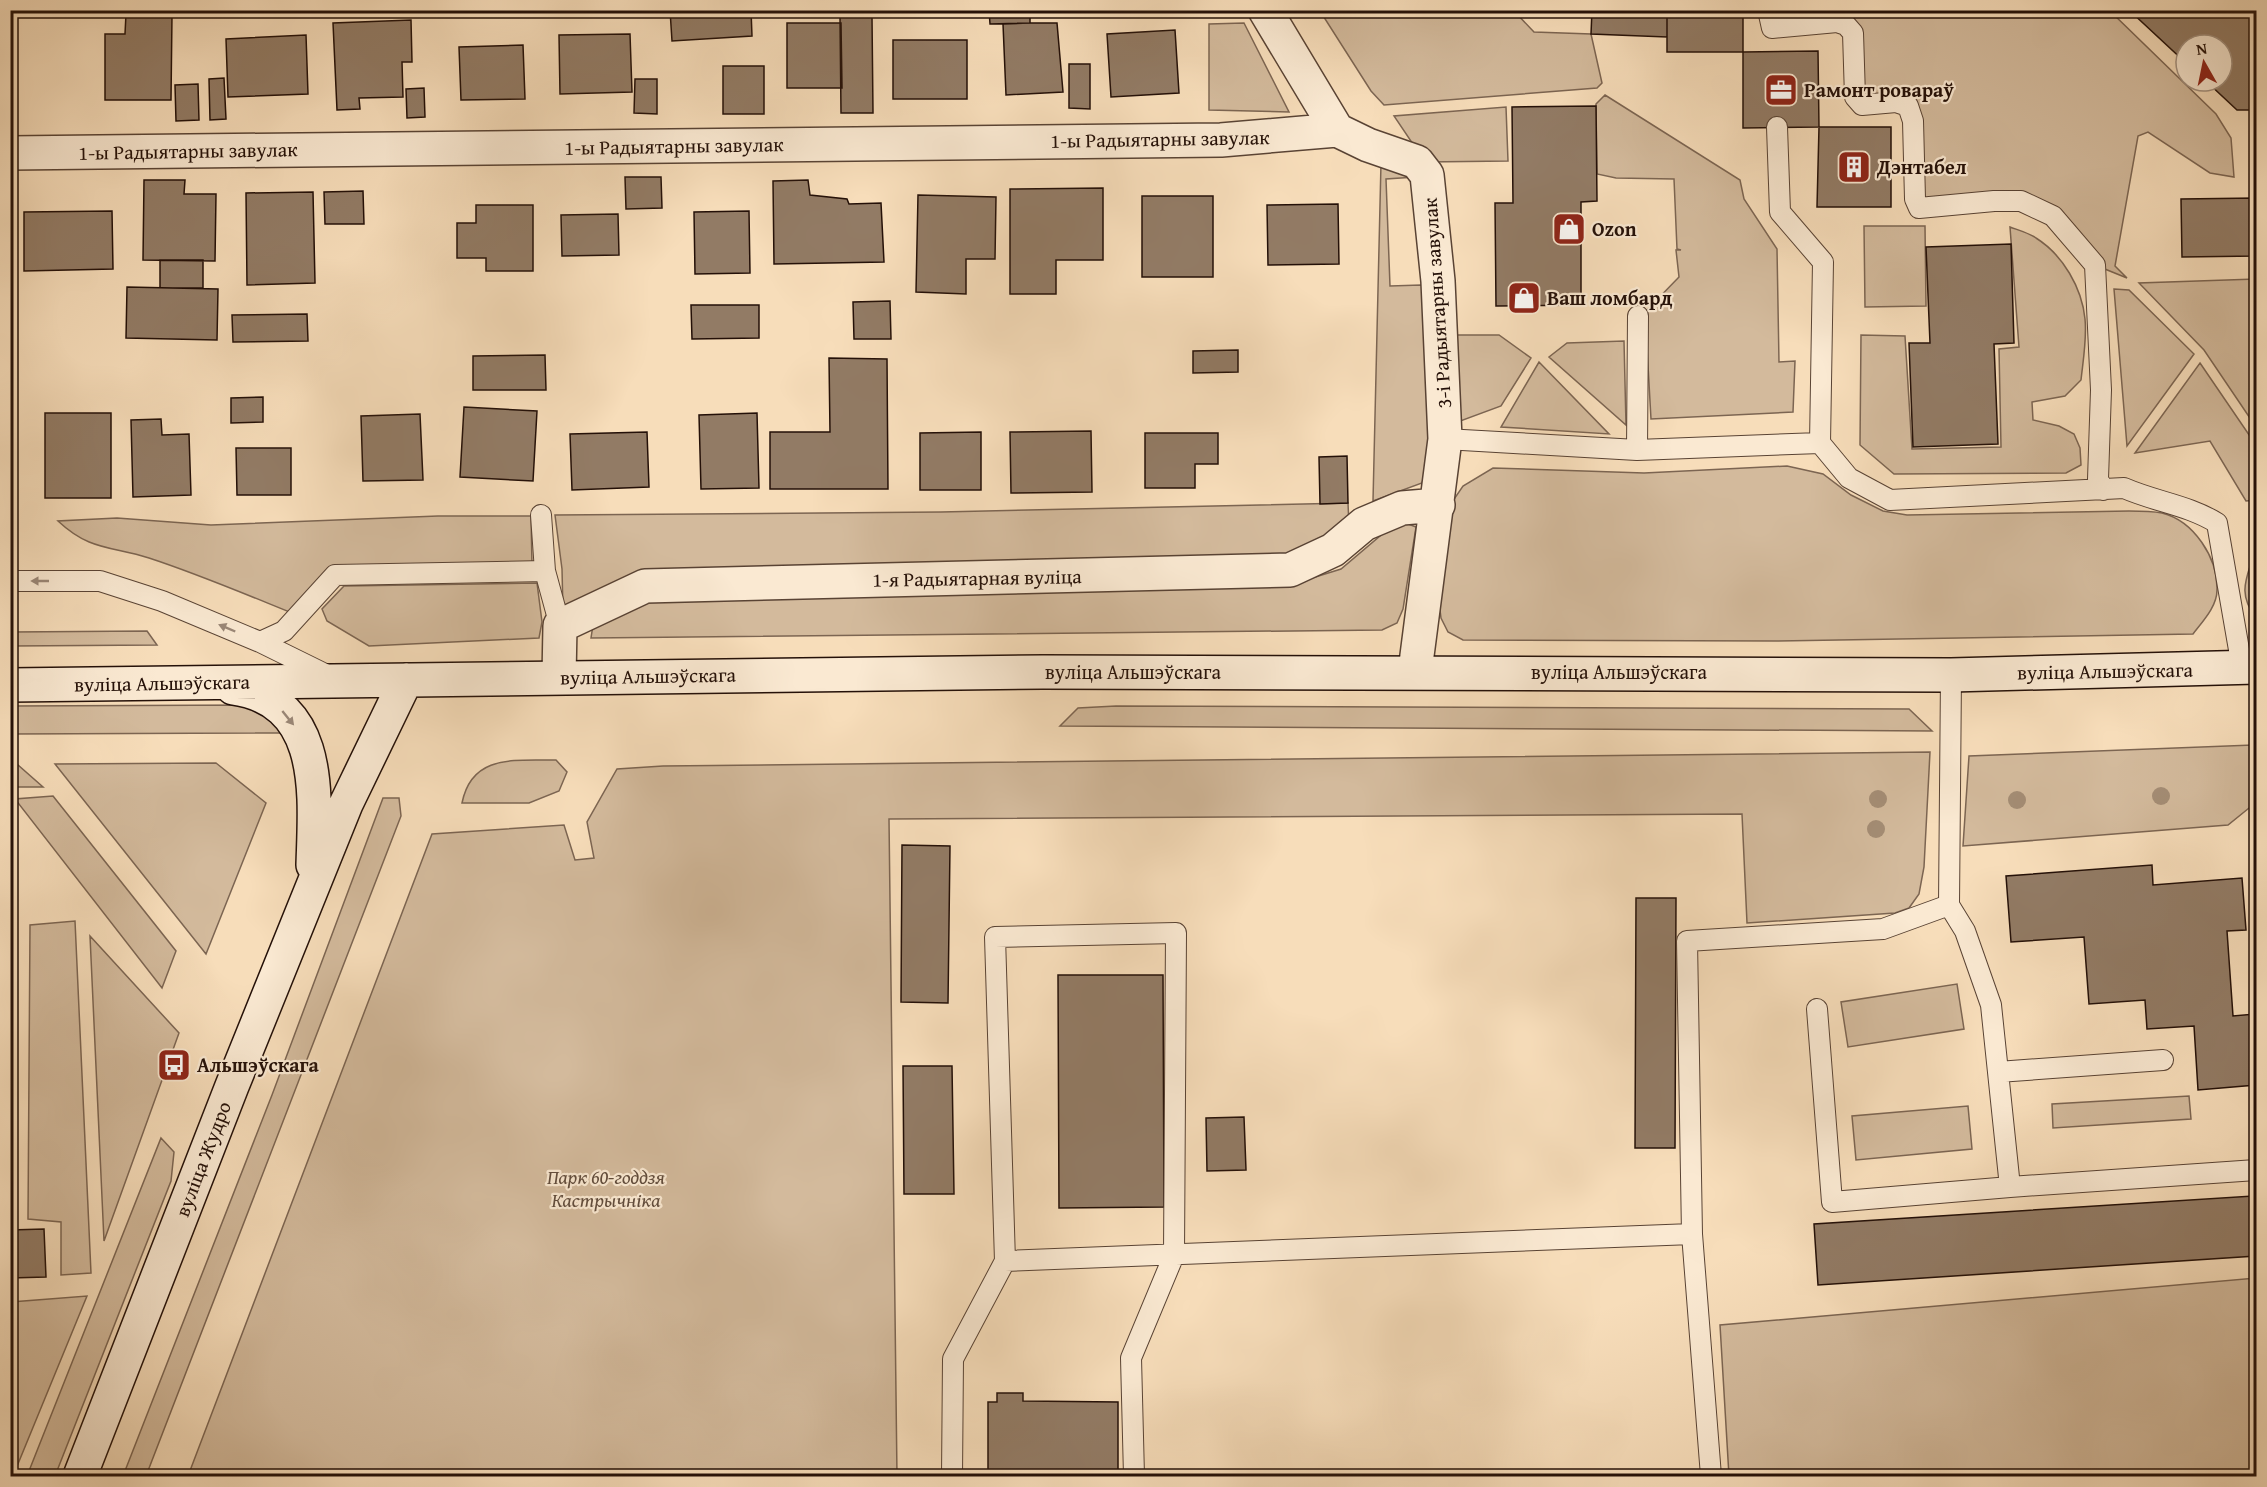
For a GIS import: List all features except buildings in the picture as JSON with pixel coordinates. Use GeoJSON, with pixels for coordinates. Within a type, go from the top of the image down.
{"type":"FeatureCollection","features":[{"type":"Feature","properties":{"kind":"main road"},"geometry":{"type":"LineString","coordinates":[[1265,10],[1337,130]]}},
{"type":"Feature","properties":{"kind":"main road","name":"1-ы Радыятарны завулак"},"geometry":{"type":"LineString","coordinates":[[10,153],[1221,140],[1337,130]]}},
{"type":"Feature","properties":{"kind":"main road","name":"3-і Радыятарны завулак"},"geometry":{"type":"LineString","coordinates":[[1337,130],[1368,145],[1417,162],[1427,175],[1438,281],[1445,439],[1415,671]]}},
{"type":"Feature","properties":{"kind":"main road","name":"1-я Радыятарная вуліца"},"geometry":{"type":"LineString","coordinates":[[560,626],[645,586],[1290,570],[1333,550],[1364,524],[1402,508],[1438,505]]}},
{"type":"Feature","properties":{"kind":"main road"},"geometry":{"type":"LineString","coordinates":[[559,677],[560,626]]}},
{"type":"Feature","properties":{"kind":"main road","name":"вуліца Альшэўскага"},"geometry":{"type":"LineString","coordinates":[[10,685],[559,677],[1415,671],[1951,675],[2249,667]]}},
{"type":"Feature","properties":{"kind":"main road","name":"вуліца Жудро"},"geometry":{"type":"LineString","coordinates":[[80,1476],[232,1086],[346,804],[406,680]]}},
{"type":"Feature","properties":{"kind":"main road"},"geometry":{"type":"LineString","coordinates":[[198,683],[252,691],[269,699],[282,710],[305,743],[315,788],[312,891]]}},
{"type":"Feature","properties":{"kind":"lane"},"geometry":{"type":"LineString","coordinates":[[1768,10],[1772,28],[1837,22],[1846,25],[1853,33],[1856,97],[1862,105],[1896,102],[1908,106],[1913,121],[1915,199],[1919,208],[1994,201],[2021,201],[2053,216],[2095,265],[2101,390],[2098,479],[2103,490]]}},
{"type":"Feature","properties":{"kind":"lane"},"geometry":{"type":"LineString","coordinates":[[1777,127],[1780,212],[1823,262],[1820,443],[1849,478],[1890,500],[2124,488],[2150,499],[2197,510],[2217,523],[2249,667]]}},
{"type":"Feature","properties":{"kind":"lane"},"geometry":{"type":"LineString","coordinates":[[1637,450],[1638,316]]}},
{"type":"Feature","properties":{"kind":"lane"},"geometry":{"type":"LineString","coordinates":[[1445,439],[1637,450],[1820,443]]}},
{"type":"Feature","properties":{"kind":"lane"},"geometry":{"type":"LineString","coordinates":[[541,515],[545,571],[560,626]]}},
{"type":"Feature","properties":{"kind":"lane"},"geometry":{"type":"LineString","coordinates":[[260,642],[284,631],[335,575],[545,571]]}},
{"type":"Feature","properties":{"kind":"lane"},"geometry":{"type":"LineString","coordinates":[[10,580],[100,581],[162,601],[260,642],[337,680]]}},
{"type":"Feature","properties":{"kind":"lane"},"geometry":{"type":"LineString","coordinates":[[1951,675],[1949,905],[1965,932],[1991,1005],[2010,1187]]}},
{"type":"Feature","properties":{"kind":"lane"},"geometry":{"type":"LineString","coordinates":[[1711,1476],[1692,1234],[1687,941],[1883,930],[1949,905]]}},
{"type":"Feature","properties":{"kind":"lane"},"geometry":{"type":"LineString","coordinates":[[952,1476],[953,1359],[1005,1261],[995,937],[1176,933],[1174,1255],[1131,1359],[1134,1476]]}},
{"type":"Feature","properties":{"kind":"lane"},"geometry":{"type":"LineString","coordinates":[[1817,1009],[1832,1202],[2256,1170]]}},
{"type":"Feature","properties":{"kind":"lane"},"geometry":{"type":"LineString","coordinates":[[1998,1072],[2163,1060]]}},
{"type":"Feature","properties":{"kind":"lane"},"geometry":{"type":"LineString","coordinates":[[1005,1261],[1692,1234]]}},
{"type":"Feature","properties":{"kind":"green space"},"geometry":{"type":"Polygon","coordinates":[[[1320,11],[1514,11],[1534,32],[1591,34],[1602,83],[1597,88],[1384,105],[1371,91],[1320,11]]]}},
{"type":"Feature","properties":{"kind":"green space"},"geometry":{"type":"Polygon","coordinates":[[[1768,11],[2110,11],[2174,73],[2174,93],[2194,93],[2216,114],[2231,138],[2234,177],[2210,173],[2148,132],[2138,136],[2115,266],[2127,278],[2095,265],[2021,201],[1919,208],[1907,106],[1862,105],[1852,33],[1772,28],[1768,11]]]}},
{"type":"Feature","properties":{"kind":"green space"},"geometry":{"type":"Polygon","coordinates":[[[1244,23],[1289,112],[1209,110],[1209,24],[1244,23]]]}},
{"type":"Feature","properties":{"kind":"green space"},"geometry":{"type":"Polygon","coordinates":[[[1605,95],[1740,180],[1744,199],[1777,249],[1779,362],[1795,361],[1793,412],[1651,419],[1645,312],[1679,277],[1676,250],[1681,250],[1677,249],[1674,179],[1616,178],[1597,174],[1596,104],[1605,95]]]}},
{"type":"Feature","properties":{"kind":"green space"},"geometry":{"type":"Polygon","coordinates":[[[1506,107],[1508,161],[1425,162],[1394,116],[1506,107]]]}},
{"type":"Feature","properties":{"kind":"green space"},"geometry":{"type":"Polygon","coordinates":[[[1381,163],[1416,177],[1386,179],[1390,286],[1421,285],[1428,293],[1432,380],[1427,468],[1422,483],[1373,501],[1381,163]]]}},
{"type":"Feature","properties":{"kind":"green space"},"geometry":{"type":"Polygon","coordinates":[[[1864,226],[1925,226],[1926,306],[1865,307],[1864,226]]]}},
{"type":"Feature","properties":{"kind":"green space"},"geometry":{"type":"Polygon","coordinates":[[[2010,227],[2033,236],[2055,253],[2070,273],[2080,296],[2085,327],[2081,380],[2065,396],[2032,402],[2033,420],[2059,426],[2074,434],[2080,448],[2081,465],[2066,473],[1894,474],[1860,445],[1861,335],[1905,336],[1912,449],[2001,447],[1999,349],[2019,347],[2010,227]]]}},
{"type":"Feature","properties":{"kind":"green space"},"geometry":{"type":"Polygon","coordinates":[[[2256,279],[2256,427],[2204,350],[2139,283],[2256,279]]]}},
{"type":"Feature","properties":{"kind":"green space"},"geometry":{"type":"Polygon","coordinates":[[[2114,289],[2129,290],[2194,354],[2127,446],[2114,289]]]}},
{"type":"Feature","properties":{"kind":"green space"},"geometry":{"type":"Polygon","coordinates":[[[1455,335],[1499,335],[1531,358],[1501,406],[1455,423],[1455,335]]]}},
{"type":"Feature","properties":{"kind":"green space"},"geometry":{"type":"Polygon","coordinates":[[[1624,341],[1626,425],[1549,357],[1567,343],[1624,341]]]}},
{"type":"Feature","properties":{"kind":"green space"},"geometry":{"type":"Polygon","coordinates":[[[1539,362],[1609,434],[1501,427],[1539,362]]]}},
{"type":"Feature","properties":{"kind":"green space"},"geometry":{"type":"Polygon","coordinates":[[[2200,363],[2256,445],[2256,500],[2246,501],[2210,441],[2135,453],[2200,363]]]}},
{"type":"Feature","properties":{"kind":"green space"},"geometry":{"type":"Polygon","coordinates":[[[1787,466],[1823,474],[1851,495],[1883,511],[1907,515],[2129,511],[2162,513],[2184,524],[2202,542],[2216,578],[2215,602],[2193,634],[1777,641],[1463,640],[1448,632],[1441,618],[1439,602],[1450,505],[1463,486],[1493,468],[1644,473],[1787,466]]]}},
{"type":"Feature","properties":{"kind":"green space"},"geometry":{"type":"Polygon","coordinates":[[[1348,503],[1349,526],[1298,556],[643,571],[563,611],[562,569],[555,515],[941,512],[1348,503]]]}},
{"type":"Feature","properties":{"kind":"green space"},"geometry":{"type":"Polygon","coordinates":[[[438,516],[531,516],[532,565],[332,571],[292,613],[167,564],[91,543],[80,538],[58,521],[117,518],[211,525],[438,516]]]}},
{"type":"Feature","properties":{"kind":"green space"},"geometry":{"type":"Polygon","coordinates":[[[1403,522],[1416,527],[1403,609],[1397,623],[1382,630],[591,638],[593,625],[656,598],[1296,583],[1341,569],[1386,531],[1403,522]]]}},
{"type":"Feature","properties":{"kind":"green space"},"geometry":{"type":"Polygon","coordinates":[[[2256,546],[2256,618],[2246,599],[2245,591],[2247,575],[2256,546]]]}},
{"type":"Feature","properties":{"kind":"green space"},"geometry":{"type":"Polygon","coordinates":[[[537,583],[542,622],[539,638],[369,646],[327,621],[322,609],[344,586],[537,583]]]}},
{"type":"Feature","properties":{"kind":"green space"},"geometry":{"type":"Polygon","coordinates":[[[147,631],[157,645],[11,646],[11,632],[147,631]]]}},
{"type":"Feature","properties":{"kind":"green space"},"geometry":{"type":"Polygon","coordinates":[[[256,705],[285,733],[11,734],[10,706],[256,705]]]}},
{"type":"Feature","properties":{"kind":"green space"},"geometry":{"type":"Polygon","coordinates":[[[1116,706],[1909,709],[1932,731],[1060,726],[1078,708],[1116,706]]]}},
{"type":"Feature","properties":{"kind":"green space"},"geometry":{"type":"Polygon","coordinates":[[[2253,745],[2254,804],[2228,825],[1963,846],[1969,756],[2253,745]]]}},
{"type":"Feature","properties":{"kind":"green space","name":"Парк 60-годдзя Кастрычніка"},"geometry":{"type":"Polygon","coordinates":[[[1930,752],[1924,867],[1919,894],[1909,908],[1895,913],[1747,923],[1742,814],[889,819],[897,1476],[188,1476],[432,834],[564,825],[575,860],[594,858],[587,822],[617,769],[663,766],[1930,752]]]}},
{"type":"Feature","properties":{"kind":"green space"},"geometry":{"type":"Polygon","coordinates":[[[556,760],[567,772],[559,791],[529,803],[462,803],[467,787],[475,775],[486,768],[511,761],[556,760]]]}},
{"type":"Feature","properties":{"kind":"green space"},"geometry":{"type":"Polygon","coordinates":[[[216,763],[266,803],[206,954],[55,764],[216,763]]]}},
{"type":"Feature","properties":{"kind":"green space"},"geometry":{"type":"Polygon","coordinates":[[[11,765],[18,765],[43,787],[11,787],[11,765]]]}},
{"type":"Feature","properties":{"kind":"green space"},"geometry":{"type":"Polygon","coordinates":[[[53,796],[176,951],[162,988],[15,799],[53,796]]]}},
{"type":"Feature","properties":{"kind":"green space"},"geometry":{"type":"Polygon","coordinates":[[[383,798],[399,798],[401,816],[146,1476],[123,1476],[272,1095],[383,798]]]}},
{"type":"Feature","properties":{"kind":"green space"},"geometry":{"type":"Polygon","coordinates":[[[75,921],[91,1273],[61,1275],[61,1222],[28,1219],[30,925],[75,921]]]}},
{"type":"Feature","properties":{"kind":"green space"},"geometry":{"type":"Polygon","coordinates":[[[90,936],[179,1033],[104,1241],[90,936]]]}},
{"type":"Feature","properties":{"kind":"green space"},"geometry":{"type":"Polygon","coordinates":[[[1957,984],[1964,1029],[1848,1047],[1841,1002],[1957,984]]]}},
{"type":"Feature","properties":{"kind":"green space"},"geometry":{"type":"Polygon","coordinates":[[[2189,1096],[2191,1119],[2053,1128],[2052,1104],[2189,1096]]]}},
{"type":"Feature","properties":{"kind":"green space"},"geometry":{"type":"Polygon","coordinates":[[[1968,1106],[1972,1149],[1856,1160],[1852,1116],[1968,1106]]]}},
{"type":"Feature","properties":{"kind":"green space"},"geometry":{"type":"Polygon","coordinates":[[[161,1138],[174,1152],[171,1181],[55,1476],[27,1476],[161,1138]]]}},
{"type":"Feature","properties":{"kind":"green space"},"geometry":{"type":"Polygon","coordinates":[[[2256,1278],[2256,1476],[1729,1476],[1720,1325],[2256,1278]]]}},
{"type":"Feature","properties":{"kind":"green space"},"geometry":{"type":"Polygon","coordinates":[[[87,1296],[13,1476],[11,1476],[11,1302],[87,1296]]]}},
{"type":"Feature","properties":{"kind":"place","name":"Рамонт ровараў"},"geometry":{"type":"Point","coordinates":[1781,90]}},
{"type":"Feature","properties":{"kind":"place","name":"Дэнтабел"},"geometry":{"type":"Point","coordinates":[1854,167]}},
{"type":"Feature","properties":{"kind":"place","name":"Ozon"},"geometry":{"type":"Point","coordinates":[1569,229]}},
{"type":"Feature","properties":{"kind":"place","name":"Ваш ломбард"},"geometry":{"type":"Point","coordinates":[1524,298]}},
{"type":"Feature","properties":{"kind":"place","name":"Альшэўскага"},"geometry":{"type":"Point","coordinates":[174,1065]}}]}
